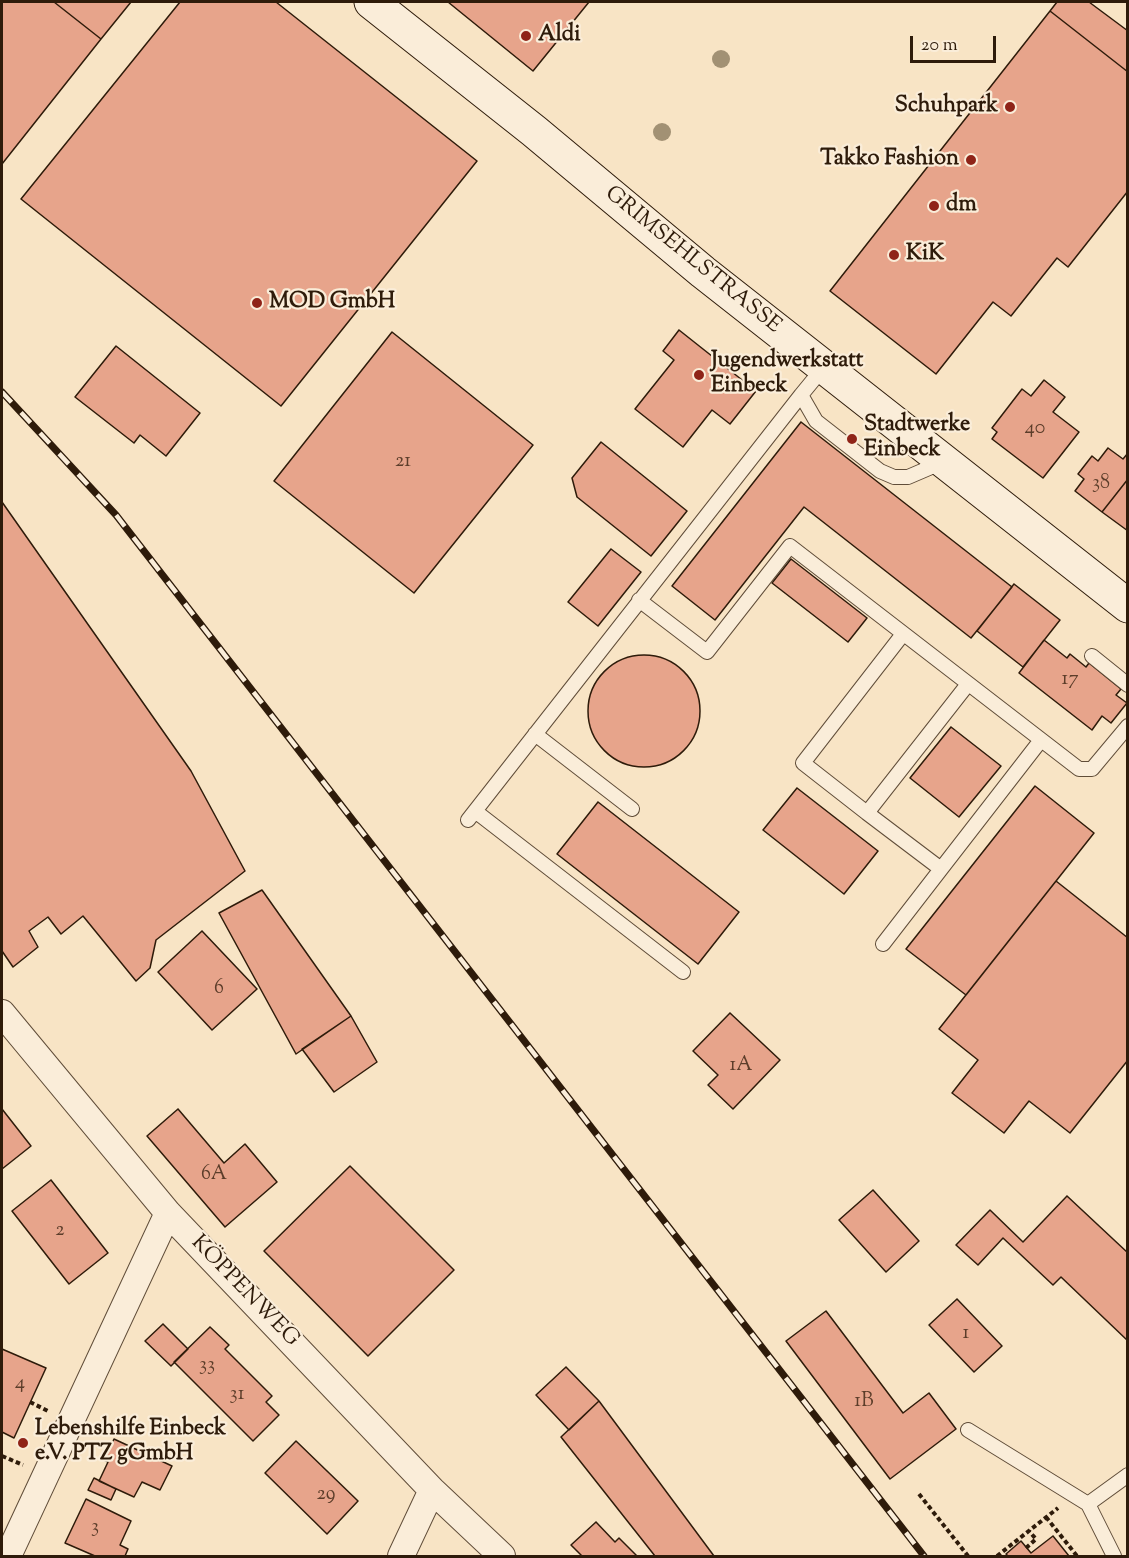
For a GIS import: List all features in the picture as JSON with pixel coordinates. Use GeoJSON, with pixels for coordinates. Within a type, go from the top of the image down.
{"type":"FeatureCollection","features":[{"type":"Feature","properties":{"kind":"main road","name":"GRIMSEHLSTRASSE"},"geometry":{"type":"LineString","coordinates":[[371,2],[824,367],[1128,606]]}},
{"type":"Feature","properties":{"kind":"street","name":"KÖPPENWEG"},"geometry":{"type":"LineString","coordinates":[[2,1013],[168,1212],[432,1490],[502,1557]]}},
{"type":"Feature","properties":{"kind":"street"},"geometry":{"type":"LineString","coordinates":[[8,1557],[168,1212]]}},
{"type":"Feature","properties":{"kind":"street"},"geometry":{"type":"LineString","coordinates":[[401,1557],[432,1490]]}},
{"type":"Feature","properties":{"kind":"lane"},"geometry":{"type":"LineString","coordinates":[[683,972],[472,816],[639,600],[824,367]]}},
{"type":"Feature","properties":{"kind":"lane"},"geometry":{"type":"LineString","coordinates":[[801,395],[816,421],[880,471],[894,477],[908,477],[944,462]]}},
{"type":"Feature","properties":{"kind":"lane"},"geometry":{"type":"LineString","coordinates":[[639,600],[707,652],[790,546],[1079,769],[1092,769],[1128,726]]}},
{"type":"Feature","properties":{"kind":"lane"},"geometry":{"type":"LineString","coordinates":[[903,634],[803,764],[940,869]]}},
{"type":"Feature","properties":{"kind":"lane"},"geometry":{"type":"LineString","coordinates":[[1092,656],[1128,685]]}},
{"type":"Feature","properties":{"kind":"lane"},"geometry":{"type":"LineString","coordinates":[[867,813],[968,684]]}},
{"type":"Feature","properties":{"kind":"lane"},"geometry":{"type":"LineString","coordinates":[[536,734],[632,809]]}},
{"type":"Feature","properties":{"kind":"lane"},"geometry":{"type":"LineString","coordinates":[[883,944],[1041,740]]}},
{"type":"Feature","properties":{"kind":"lane"},"geometry":{"type":"LineString","coordinates":[[968,1430],[1088,1504],[1114,1557]]}},
{"type":"Feature","properties":{"kind":"lane"},"geometry":{"type":"LineString","coordinates":[[1088,1504],[1128,1475]]}},
{"type":"Feature","properties":{"kind":"path"},"geometry":{"type":"LineString","coordinates":[[919,1494],[968,1557]]}},
{"type":"Feature","properties":{"kind":"path"},"geometry":{"type":"LineString","coordinates":[[997,1557],[1046,1517],[1077,1557]]}},
{"type":"Feature","properties":{"kind":"path"},"geometry":{"type":"LineString","coordinates":[[1026,1548],[1036,1539],[1029,1531]]}},
{"type":"Feature","properties":{"kind":"building"},"geometry":{"type":"Polygon","coordinates":[[[2,2],[54,2],[101,39],[2,164],[2,2]]]}},
{"type":"Feature","properties":{"kind":"building"},"geometry":{"type":"Polygon","coordinates":[[[54,2],[131,2],[101,39],[54,2]]]}},
{"type":"Feature","properties":{"kind":"building","name":"MOD GmbH"},"geometry":{"type":"Polygon","coordinates":[[[180,2],[276,2],[477,161],[281,406],[21,199],[180,2]]]}},
{"type":"Feature","properties":{"kind":"building","name":"Aldi"},"geometry":{"type":"Polygon","coordinates":[[[448,2],[589,2],[533,71],[448,2]]]}},
{"type":"Feature","properties":{"kind":"building"},"geometry":{"type":"Polygon","coordinates":[[[1057,2],[1089,2],[1128,31],[1128,72],[1050,11],[1057,2]]]}},
{"type":"Feature","properties":{"kind":"building"},"geometry":{"type":"Polygon","coordinates":[[[1050,11],[1128,72],[1128,191],[1068,267],[1057,258],[1011,316],[993,302],[936,374],[830,291],[1050,11]]]}},
{"type":"Feature","properties":{"kind":"building","name":"Jugendwerkstatt Einbeck"},"geometry":{"type":"Polygon","coordinates":[[[679,330],[756,391],[730,424],[712,410],[683,447],[635,409],[674,360],[663,351],[679,330]]]}},
{"type":"Feature","properties":{"kind":"building"},"geometry":{"type":"Polygon","coordinates":[[[392,332],[533,445],[414,593],[274,481],[392,332]]]}},
{"type":"Feature","properties":{"kind":"building"},"geometry":{"type":"Polygon","coordinates":[[[116,346],[200,413],[166,456],[140,435],[134,443],[75,397],[116,346]]]}},
{"type":"Feature","properties":{"kind":"building"},"geometry":{"type":"Polygon","coordinates":[[[1044,380],[1065,397],[1053,412],[1079,432],[1043,478],[992,439],[997,432],[992,428],[1022,389],[1031,396],[1044,380]]]}},
{"type":"Feature","properties":{"kind":"building"},"geometry":{"type":"Polygon","coordinates":[[[801,422],[1012,587],[971,638],[804,507],[715,620],[672,586],[801,422]]]}},
{"type":"Feature","properties":{"kind":"building"},"geometry":{"type":"Polygon","coordinates":[[[601,442],[687,511],[651,556],[577,497],[572,478],[601,442]]]}},
{"type":"Feature","properties":{"kind":"building"},"geometry":{"type":"Polygon","coordinates":[[[1108,448],[1123,459],[1128,453],[1128,479],[1102,512],[1075,491],[1084,479],[1078,474],[1092,456],[1098,461],[1108,448]]]}},
{"type":"Feature","properties":{"kind":"building"},"geometry":{"type":"Polygon","coordinates":[[[1128,479],[1128,531],[1102,512],[1128,479]]]}},
{"type":"Feature","properties":{"kind":"building"},"geometry":{"type":"Polygon","coordinates":[[[2,502],[191,771],[245,871],[156,940],[150,968],[136,981],[83,916],[61,934],[48,917],[29,931],[38,947],[13,967],[2,951],[2,502]]]}},
{"type":"Feature","properties":{"kind":"building"},"geometry":{"type":"Polygon","coordinates":[[[611,549],[641,572],[598,626],[568,602],[611,549]]]}},
{"type":"Feature","properties":{"kind":"building"},"geometry":{"type":"Polygon","coordinates":[[[791,559],[867,618],[848,642],[772,583],[791,559]]]}},
{"type":"Feature","properties":{"kind":"building"},"geometry":{"type":"Polygon","coordinates":[[[1014,584],[1060,620],[1023,667],[977,631],[1014,584]]]}},
{"type":"Feature","properties":{"kind":"building"},"geometry":{"type":"Polygon","coordinates":[[[1044,640],[1067,658],[1070,654],[1086,667],[1089,663],[1121,689],[1116,695],[1127,703],[1111,723],[1102,716],[1092,730],[1019,673],[1044,640]]]}},
{"type":"Feature","properties":{"kind":"building"},"geometry":{"type":"Polygon","coordinates":[[[644,655],[665,660],[683,672],[695,690],[700,711],[695,732],[683,750],[665,762],[644,767],[623,762],[605,750],[593,732],[588,711],[593,690],[605,672],[623,660],[644,655]]]}},
{"type":"Feature","properties":{"kind":"building"},"geometry":{"type":"Polygon","coordinates":[[[951,727],[1001,766],[959,817],[910,778],[951,727]]]}},
{"type":"Feature","properties":{"kind":"building"},"geometry":{"type":"Polygon","coordinates":[[[1035,786],[1094,833],[966,995],[906,949],[1035,786]]]}},
{"type":"Feature","properties":{"kind":"building"},"geometry":{"type":"Polygon","coordinates":[[[797,788],[878,851],[844,894],[763,830],[797,788]]]}},
{"type":"Feature","properties":{"kind":"building"},"geometry":{"type":"Polygon","coordinates":[[[598,802],[739,912],[698,964],[557,854],[598,802]]]}},
{"type":"Feature","properties":{"kind":"building"},"geometry":{"type":"Polygon","coordinates":[[[1056,881],[1128,938],[1128,1060],[1070,1133],[1029,1101],[1004,1133],[952,1093],[978,1060],[939,1029],[1056,881]]]}},
{"type":"Feature","properties":{"kind":"building"},"geometry":{"type":"Polygon","coordinates":[[[262,890],[351,1016],[296,1054],[219,913],[262,890]]]}},
{"type":"Feature","properties":{"kind":"building"},"geometry":{"type":"Polygon","coordinates":[[[202,931],[257,989],[212,1030],[158,972],[202,931]]]}},
{"type":"Feature","properties":{"kind":"building"},"geometry":{"type":"Polygon","coordinates":[[[730,1013],[780,1060],[733,1109],[708,1085],[718,1075],[693,1051],[730,1013]]]}},
{"type":"Feature","properties":{"kind":"building"},"geometry":{"type":"Polygon","coordinates":[[[351,1016],[377,1062],[334,1092],[302,1049],[351,1016]]]}},
{"type":"Feature","properties":{"kind":"building"},"geometry":{"type":"Polygon","coordinates":[[[2,1109],[31,1146],[2,1169],[2,1109]]]}},
{"type":"Feature","properties":{"kind":"building"},"geometry":{"type":"Polygon","coordinates":[[[178,1109],[224,1163],[245,1144],[277,1182],[225,1227],[147,1136],[178,1109]]]}},
{"type":"Feature","properties":{"kind":"building"},"geometry":{"type":"Polygon","coordinates":[[[350,1166],[454,1270],[368,1356],[264,1251],[350,1166]]]}},
{"type":"Feature","properties":{"kind":"building"},"geometry":{"type":"Polygon","coordinates":[[[51,1180],[108,1253],[69,1284],[12,1211],[51,1180]]]}},
{"type":"Feature","properties":{"kind":"building"},"geometry":{"type":"Polygon","coordinates":[[[873,1190],[919,1241],[886,1272],[839,1220],[873,1190]]]}},
{"type":"Feature","properties":{"kind":"building"},"geometry":{"type":"Polygon","coordinates":[[[1067,1196],[1128,1253],[1128,1341],[1061,1277],[1053,1285],[1003,1238],[978,1265],[956,1245],[990,1210],[1023,1242],[1067,1196]]]}},
{"type":"Feature","properties":{"kind":"building"},"geometry":{"type":"Polygon","coordinates":[[[957,1299],[1002,1346],[974,1372],[929,1325],[957,1299]]]}},
{"type":"Feature","properties":{"kind":"building"},"geometry":{"type":"Polygon","coordinates":[[[826,1311],[903,1413],[929,1393],[956,1429],[890,1479],[786,1341],[826,1311]]]}},
{"type":"Feature","properties":{"kind":"building"},"geometry":{"type":"Polygon","coordinates":[[[163,1324],[188,1349],[171,1366],[145,1341],[163,1324]]]}},
{"type":"Feature","properties":{"kind":"building"},"geometry":{"type":"Polygon","coordinates":[[[210,1327],[229,1345],[225,1349],[272,1396],[266,1402],[279,1415],[253,1441],[174,1362],[210,1327]]]}},
{"type":"Feature","properties":{"kind":"building"},"geometry":{"type":"Polygon","coordinates":[[[2,1349],[46,1368],[14,1438],[2,1432],[2,1349]]]}},
{"type":"Feature","properties":{"kind":"building"},"geometry":{"type":"Polygon","coordinates":[[[566,1367],[599,1401],[569,1430],[536,1395],[566,1367]]]}},
{"type":"Feature","properties":{"kind":"building"},"geometry":{"type":"Polygon","coordinates":[[[599,1401],[714,1556],[655,1556],[561,1437],[599,1401]]]}},
{"type":"Feature","properties":{"kind":"building"},"geometry":{"type":"Polygon","coordinates":[[[114,1439],[172,1466],[160,1490],[142,1482],[134,1497],[99,1481],[108,1462],[104,1460],[114,1439]]]}},
{"type":"Feature","properties":{"kind":"building"},"geometry":{"type":"Polygon","coordinates":[[[296,1441],[358,1501],[327,1534],[265,1473],[296,1441]]]}},
{"type":"Feature","properties":{"kind":"building"},"geometry":{"type":"Polygon","coordinates":[[[94,1478],[116,1489],[111,1500],[88,1490],[94,1478]]]}},
{"type":"Feature","properties":{"kind":"building"},"geometry":{"type":"Polygon","coordinates":[[[86,1499],[131,1521],[120,1545],[128,1549],[125,1556],[95,1556],[65,1543],[86,1499]]]}},
{"type":"Feature","properties":{"kind":"building"},"geometry":{"type":"Polygon","coordinates":[[[596,1522],[615,1542],[619,1538],[637,1556],[582,1556],[571,1545],[596,1522]]]}},
{"type":"Feature","properties":{"kind":"building"},"geometry":{"type":"Polygon","coordinates":[[[1053,1536],[1069,1556],[1008,1556],[1006,1554],[1021,1541],[1031,1553],[1053,1536]]]}},
{"type":"Feature","properties":{"kind":"railway"},"geometry":{"type":"LineString","coordinates":[[2,392],[116,515],[924,1556]]}},
{"type":"Feature","properties":{"kind":"place","name":"Aldi"},"geometry":{"type":"Point","coordinates":[526,36]}},
{"type":"Feature","properties":{"kind":"place","name":"Schuhpark"},"geometry":{"type":"Point","coordinates":[1010,107]}},
{"type":"Feature","properties":{"kind":"place","name":"Takko Fashion"},"geometry":{"type":"Point","coordinates":[971,160]}},
{"type":"Feature","properties":{"kind":"place","name":"dm"},"geometry":{"type":"Point","coordinates":[934,206]}},
{"type":"Feature","properties":{"kind":"place","name":"KiK"},"geometry":{"type":"Point","coordinates":[894,255]}},
{"type":"Feature","properties":{"kind":"place","name":"MOD GmbH"},"geometry":{"type":"Point","coordinates":[257,303]}},
{"type":"Feature","properties":{"kind":"place","name":"Jugendwerkstatt Einbeck"},"geometry":{"type":"Point","coordinates":[699,375]}},
{"type":"Feature","properties":{"kind":"place","name":"Stadtwerke Einbeck"},"geometry":{"type":"Point","coordinates":[852,439]}},
{"type":"Feature","properties":{"kind":"place","name":"Lebenshilfe Einbeck e.V. PTZ gGmbH"},"geometry":{"type":"Point","coordinates":[23,1443]}}]}
